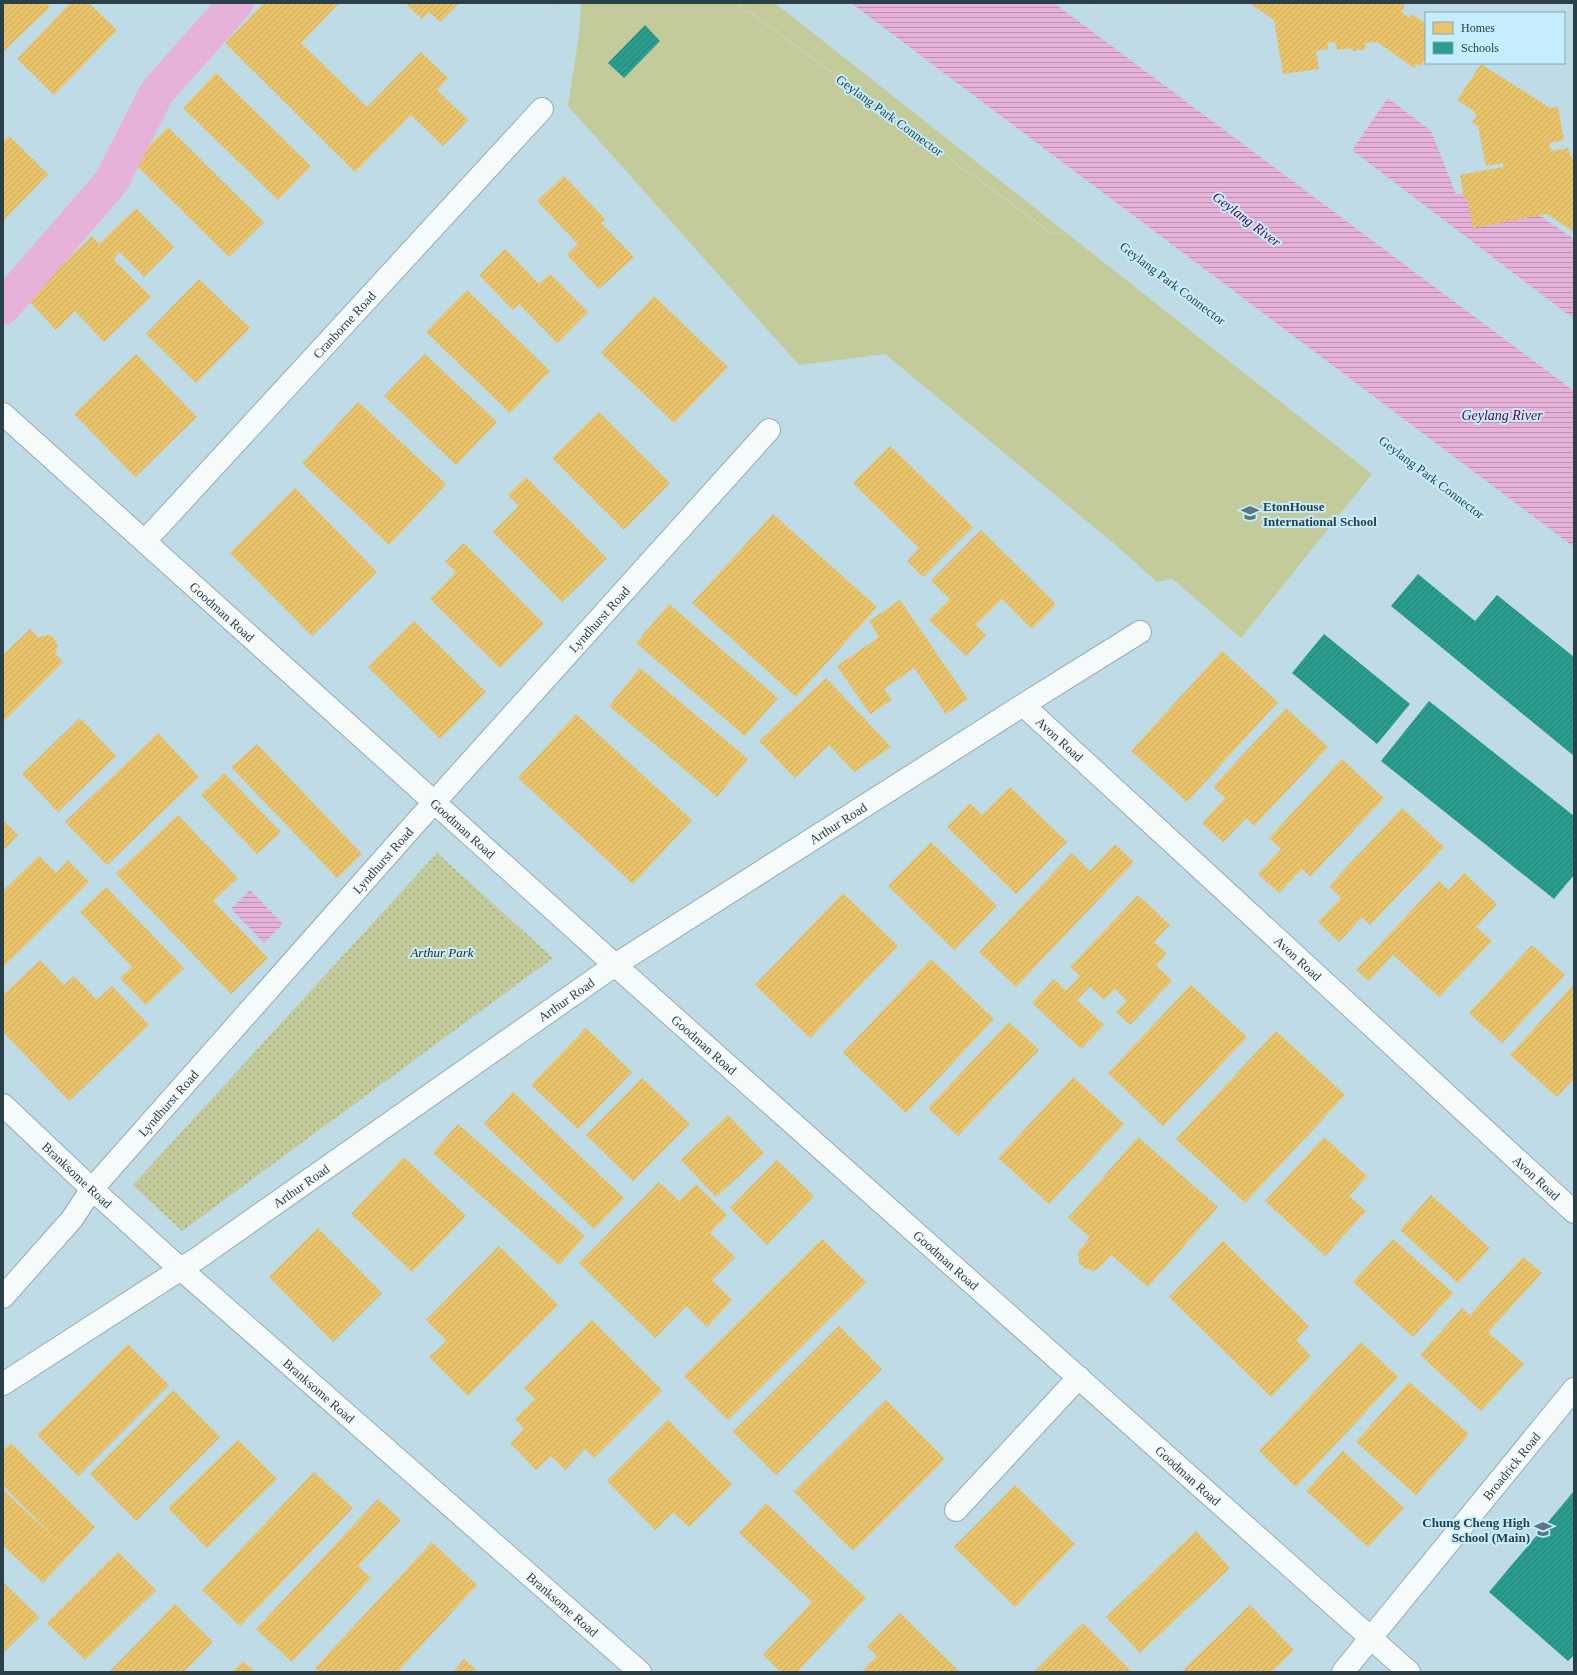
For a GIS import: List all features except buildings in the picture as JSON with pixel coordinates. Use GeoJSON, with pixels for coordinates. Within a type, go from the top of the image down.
{"type":"FeatureCollection","features":[{"type":"Feature","properties":{"kind":"street","name":"Cranborne Road"},"geometry":{"type":"LineString","coordinates":[[146,540],[542,109]]}},
{"type":"Feature","properties":{"kind":"street","name":"Goodman Road"},"geometry":{"type":"LineString","coordinates":[[3,414],[146,540],[616,965],[1409,1672]]}},
{"type":"Feature","properties":{"kind":"street","name":"Lyndhurst Road"},"geometry":{"type":"LineString","coordinates":[[3,1297],[72,1219],[92,1189],[435,802],[769,430]]}},
{"type":"Feature","properties":{"kind":"street","name":"Arthur Road"},"geometry":{"type":"LineString","coordinates":[[3,1384],[205,1253],[616,965],[1140,632]]}},
{"type":"Feature","properties":{"kind":"street","name":"Avon Road"},"geometry":{"type":"LineString","coordinates":[[1023,705],[1574,1212]]}},
{"type":"Feature","properties":{"kind":"street","name":"Branksome Road"},"geometry":{"type":"LineString","coordinates":[[3,1105],[180,1269],[640,1672]]}},
{"type":"Feature","properties":{"kind":"street"},"geometry":{"type":"LineString","coordinates":[[956,1510],[1079,1377]]}},
{"type":"Feature","properties":{"kind":"street","name":"Broadrick Road"},"geometry":{"type":"LineString","coordinates":[[1343,1672],[1370,1637],[1574,1389]]}},
{"type":"Feature","properties":{"kind":"path"},"geometry":{"type":"LineString","coordinates":[[558,3],[555,60],[542,109],[756,352],[790,397],[866,392],[1120,592],[1133,611],[1138,622],[1140,632]]}},
{"type":"Feature","properties":{"kind":"path","name":"Geylang Park Connector"},"geometry":{"type":"LineString","coordinates":[[737,3],[1050,232],[1113,238],[1574,584]]}},
{"type":"Feature","properties":{"kind":"path"},"geometry":{"type":"LineString","coordinates":[[1087,3],[1574,369]]}},
{"type":"Feature","properties":{"kind":"path"},"geometry":{"type":"LineString","coordinates":[[1146,47],[1176,3]]}},
{"type":"Feature","properties":{"kind":"path"},"geometry":{"type":"LineString","coordinates":[[1446,1609],[1513,1672]]}},
{"type":"Feature","properties":{"kind":"green space","name":"EtonHouse International School"},"geometry":{"type":"Polygon","coordinates":[[[581,3],[775,3],[1372,474],[1241,638],[1173,579],[1157,582],[1118,547],[885,354],[799,365],[568,106],[579,34],[581,3]]]}},
{"type":"Feature","properties":{"kind":"green space","name":"Arthur Park"},"geometry":{"type":"Polygon","coordinates":[[[437,853],[553,958],[182,1231],[133,1185],[437,853]]]}},
{"type":"Feature","properties":{"kind":"water","name":"Geylang River"},"geometry":{"type":"Polygon","coordinates":[[[851,3],[1054,3],[1574,391],[1574,547],[851,3]]]}},
{"type":"Feature","properties":{"kind":"water"},"geometry":{"type":"Polygon","coordinates":[[[1388,98],[1431,131],[1456,194],[1503,190],[1572,238],[1574,246],[1574,319],[1352,150],[1388,98]]]}},
{"type":"Feature","properties":{"kind":"water"},"geometry":{"type":"Polygon","coordinates":[[[250,890],[283,924],[264,943],[231,909],[250,890]]]}},
{"type":"Feature","properties":{"kind":"waterway"},"geometry":{"type":"LineString","coordinates":[[3,307],[111,182],[157,92],[236,3]]}},
{"type":"Feature","properties":{"kind":"place","name":"EtonHouse International School"},"geometry":{"type":"Point","coordinates":[1250,513]}},
{"type":"Feature","properties":{"kind":"place","name":"Chung Cheng High School (Main)"},"geometry":{"type":"Point","coordinates":[1543,1529]}}]}
